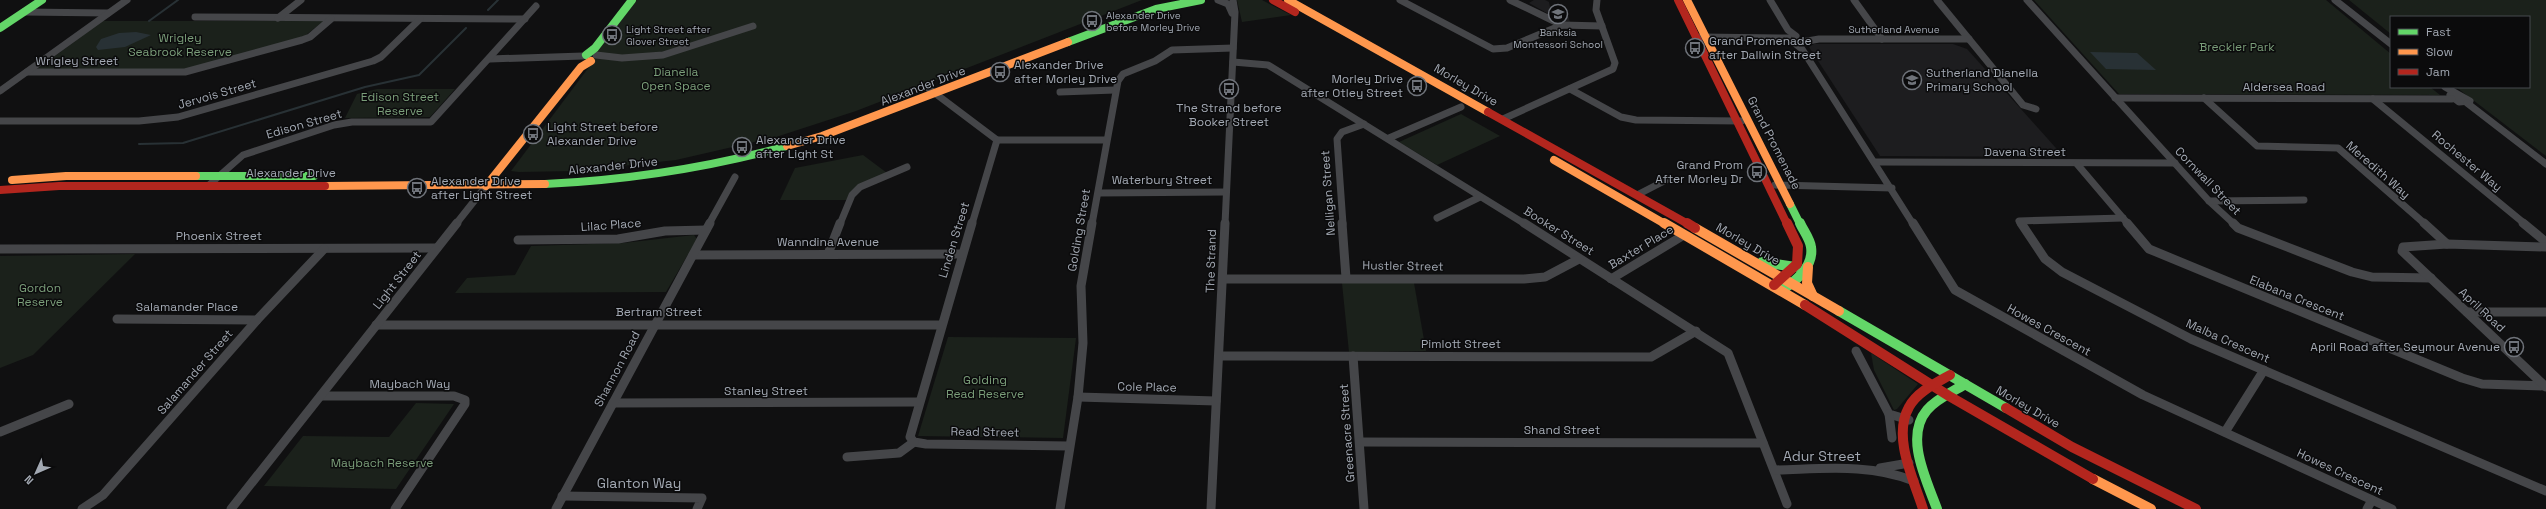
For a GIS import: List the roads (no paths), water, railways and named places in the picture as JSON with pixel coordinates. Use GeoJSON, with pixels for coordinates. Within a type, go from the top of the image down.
{"type":"FeatureCollection","features":[{"type":"Feature","properties":{"kind":"main road"},"geometry":{"type":"LineString","coordinates":[[0,28],[42,0]]}},
{"type":"Feature","properties":{"kind":"main road","name":"Light Street"},"geometry":{"type":"LineString","coordinates":[[486,186],[588,58],[632,0]]}},
{"type":"Feature","properties":{"kind":"main road","name":"Alexander Drive"},"geometry":{"type":"LineString","coordinates":[[0,190],[59,186],[486,186],[590,182],[705,166],[761,154],[822,136],[1157,0]]}},
{"type":"Feature","properties":{"kind":"main road","name":"Alexander Drive"},"geometry":{"type":"LineString","coordinates":[[0,182],[66,176],[492,177],[582,175],[675,164],[721,155],[817,129],[932,91],[1156,9],[1201,0]]}},
{"type":"Feature","properties":{"kind":"main road","name":"Morley Drive"},"geometry":{"type":"LineString","coordinates":[[1273,0],[1777,288],[1932,386],[2055,459],[2151,509]]}},
{"type":"Feature","properties":{"kind":"main road","name":"Morley Drive"},"geometry":{"type":"LineString","coordinates":[[1288,0],[1752,260],[2085,454],[2196,509]]}},
{"type":"Feature","properties":{"kind":"main road","name":"Grand Promenade"},"geometry":{"type":"LineString","coordinates":[[1678,0],[1748,119],[1811,246],[1812,258],[1808,267],[1807,282],[1813,296]]}},
{"type":"Feature","properties":{"kind":"main road","name":"Grand Promenade"},"geometry":{"type":"LineString","coordinates":[[1687,0],[1735,119],[1798,246],[1800,256],[1795,267]]}},
{"type":"Feature","properties":{"kind":"main road"},"geometry":{"type":"LineString","coordinates":[[1536,150],[1547,145]]}},
{"type":"Feature","properties":{"kind":"main road"},"geometry":{"type":"LineString","coordinates":[[1752,260],[1795,267]]}},
{"type":"Feature","properties":{"kind":"main road"},"geometry":{"type":"LineString","coordinates":[[1777,288],[1783,278],[1795,267]]}},
{"type":"Feature","properties":{"kind":"main road"},"geometry":{"type":"LineString","coordinates":[[1777,288],[1791,284],[1808,267]]}},
{"type":"Feature","properties":{"kind":"main road"},"geometry":{"type":"LineString","coordinates":[[1923,509],[1905,447],[1904,418],[1908,408],[1932,386],[1950,376]]}},
{"type":"Feature","properties":{"kind":"main road"},"geometry":{"type":"LineString","coordinates":[[1937,509],[1917,443],[1918,422],[1926,410],[1965,384]]}},
{"type":"Feature","properties":{"kind":"street"},"geometry":{"type":"LineString","coordinates":[[0,91],[127,0]]}},
{"type":"Feature","properties":{"kind":"street"},"geometry":{"type":"LineString","coordinates":[[278,18],[301,0]]}},
{"type":"Feature","properties":{"kind":"street"},"geometry":{"type":"LineString","coordinates":[[1218,0],[1228,4],[1234,15]]}},
{"type":"Feature","properties":{"kind":"street","name":"The Strand"},"geometry":{"type":"LineString","coordinates":[[1211,509],[1216,401],[1220,356],[1225,192],[1233,62],[1233,0]]}},
{"type":"Feature","properties":{"kind":"street"},"geometry":{"type":"LineString","coordinates":[[1400,0],[1493,49],[1507,48],[1562,25],[1602,26]]}},
{"type":"Feature","properties":{"kind":"street"},"geometry":{"type":"LineString","coordinates":[[1510,0],[1562,25]]}},
{"type":"Feature","properties":{"kind":"street"},"geometry":{"type":"LineString","coordinates":[[1503,120],[1613,69],[1615,63],[1596,10],[1597,0]]}},
{"type":"Feature","properties":{"kind":"street","name":"Howes Crescent"},"geometry":{"type":"LineString","coordinates":[[1770,0],[1876,162],[1955,290],[2143,395],[2392,509]]}},
{"type":"Feature","properties":{"kind":"street"},"geometry":{"type":"LineString","coordinates":[[1854,0],[1882,39]]}},
{"type":"Feature","properties":{"kind":"street"},"geometry":{"type":"LineString","coordinates":[[1937,0],[2023,105],[2036,109]]}},
{"type":"Feature","properties":{"kind":"street","name":"Cornwall Street"},"geometry":{"type":"LineString","coordinates":[[2027,0],[2209,201],[2238,228],[2352,272],[2372,276],[2430,278]]}},
{"type":"Feature","properties":{"kind":"street"},"geometry":{"type":"LineString","coordinates":[[2335,0],[2390,43]]}},
{"type":"Feature","properties":{"kind":"street","name":"Edison Street"},"geometry":{"type":"LineString","coordinates":[[209,186],[238,158],[250,152],[334,125],[352,122],[432,122],[536,6]]}},
{"type":"Feature","properties":{"kind":"street"},"geometry":{"type":"LineString","coordinates":[[24,12],[108,13]]}},
{"type":"Feature","properties":{"kind":"street"},"geometry":{"type":"LineString","coordinates":[[195,17],[331,19],[525,18]]}},
{"type":"Feature","properties":{"kind":"street","name":"Jervois Street"},"geometry":{"type":"LineString","coordinates":[[0,121],[139,121],[178,117],[373,61],[382,57],[420,18]]}},
{"type":"Feature","properties":{"kind":"street","name":"Wrigley Street"},"geometry":{"type":"LineString","coordinates":[[27,72],[195,71],[310,37],[331,19]]}},
{"type":"Feature","properties":{"kind":"street"},"geometry":{"type":"LineString","coordinates":[[490,59],[588,58],[663,55],[753,26]]}},
{"type":"Feature","properties":{"kind":"street","name":"Sutherland Avenue"},"geometry":{"type":"LineString","coordinates":[[1702,39],[1969,39]]}},
{"type":"Feature","properties":{"kind":"street","name":"Golding Street"},"geometry":{"type":"LineString","coordinates":[[1060,509],[1078,397],[1082,343],[1081,286],[1115,90],[1123,74],[1154,61],[1172,50],[1233,48]]}},
{"type":"Feature","properties":{"kind":"street","name":"Booker Street"},"geometry":{"type":"LineString","coordinates":[[1233,62],[1260,63],[1268,66],[1389,138],[1579,260],[1696,331],[1728,353],[1775,470],[1786,504]]}},
{"type":"Feature","properties":{"kind":"street"},"geometry":{"type":"LineString","coordinates":[[2447,88],[2453,96],[2467,103],[2546,164]]}},
{"type":"Feature","properties":{"kind":"street"},"geometry":{"type":"LineString","coordinates":[[1060,92],[1115,90]]}},
{"type":"Feature","properties":{"kind":"street"},"geometry":{"type":"LineString","coordinates":[[1570,90],[1621,117],[1636,120],[1748,119]]}},
{"type":"Feature","properties":{"kind":"street"},"geometry":{"type":"LineString","coordinates":[[932,91],[997,140],[1106,140]]}},
{"type":"Feature","properties":{"kind":"street","name":"Aldersea Road"},"geometry":{"type":"LineString","coordinates":[[2115,98],[2373,99],[2453,96]]}},
{"type":"Feature","properties":{"kind":"street","name":"Meredith Way"},"geometry":{"type":"LineString","coordinates":[[2204,98],[2257,146],[2338,148],[2447,244]]}},
{"type":"Feature","properties":{"kind":"street","name":"Rochester Way"},"geometry":{"type":"LineString","coordinates":[[2373,99],[2546,242]]}},
{"type":"Feature","properties":{"kind":"street"},"geometry":{"type":"LineString","coordinates":[[1389,138],[1461,107]]}},
{"type":"Feature","properties":{"kind":"street","name":"Nelligan Street"},"geometry":{"type":"LineString","coordinates":[[1346,278],[1337,139],[1342,132],[1364,124]]}},
{"type":"Feature","properties":{"kind":"street","name":"Linden Street"},"geometry":{"type":"LineString","coordinates":[[914,442],[910,437],[919,402],[997,140]]}},
{"type":"Feature","properties":{"kind":"street","name":"Davena Street"},"geometry":{"type":"LineString","coordinates":[[1876,162],[2077,164],[2175,163]]}},
{"type":"Feature","properties":{"kind":"street","name":"Elabana Crescent"},"geometry":{"type":"LineString","coordinates":[[2077,164],[2149,249],[2462,378],[2482,384],[2546,387]]}},
{"type":"Feature","properties":{"kind":"street"},"geometry":{"type":"LineString","coordinates":[[828,254],[852,195],[860,187],[907,167]]}},
{"type":"Feature","properties":{"kind":"street","name":"Shannon Road"},"geometry":{"type":"LineString","coordinates":[[556,509],[735,177]]}},
{"type":"Feature","properties":{"kind":"street"},"geometry":{"type":"LineString","coordinates":[[1637,195],[1670,178]]}},
{"type":"Feature","properties":{"kind":"street","name":"Light Street"},"geometry":{"type":"LineString","coordinates":[[232,509],[486,186]]}},
{"type":"Feature","properties":{"kind":"street"},"geometry":{"type":"LineString","coordinates":[[1770,188],[1892,188]]}},
{"type":"Feature","properties":{"kind":"street","name":"Waterbury Street"},"geometry":{"type":"LineString","coordinates":[[1098,193],[1225,192]]}},
{"type":"Feature","properties":{"kind":"street"},"geometry":{"type":"LineString","coordinates":[[1437,218],[1480,197]]}},
{"type":"Feature","properties":{"kind":"street"},"geometry":{"type":"LineString","coordinates":[[2209,201],[2304,200]]}},
{"type":"Feature","properties":{"kind":"street","name":"Malba Crescent"},"geometry":{"type":"LineString","coordinates":[[2123,218],[2019,221],[2045,259],[2062,272],[2192,338],[2546,491]]}},
{"type":"Feature","properties":{"kind":"street","name":"Lilac Place"},"geometry":{"type":"LineString","coordinates":[[518,240],[618,239],[665,231],[706,230]]}},
{"type":"Feature","properties":{"kind":"street","name":"Baxter Place"},"geometry":{"type":"LineString","coordinates":[[1611,279],[1684,235]]}},
{"type":"Feature","properties":{"kind":"street"},"geometry":{"type":"LineString","coordinates":[[2447,244],[2546,247]]}},
{"type":"Feature","properties":{"kind":"street","name":"April Road"},"geometry":{"type":"LineString","coordinates":[[2447,244],[2403,247],[2402,251],[2546,387]]}},
{"type":"Feature","properties":{"kind":"street","name":"Phoenix Street"},"geometry":{"type":"LineString","coordinates":[[0,249],[437,248]]}},
{"type":"Feature","properties":{"kind":"street","name":"Salamander Street"},"geometry":{"type":"LineString","coordinates":[[82,509],[103,495],[257,320],[324,249]]}},
{"type":"Feature","properties":{"kind":"street","name":"Wanndina Avenue"},"geometry":{"type":"LineString","coordinates":[[693,255],[962,254]]}},
{"type":"Feature","properties":{"kind":"street","name":"Hustler Street"},"geometry":{"type":"LineString","coordinates":[[1223,279],[1545,278],[1579,260]]}},
{"type":"Feature","properties":{"kind":"street"},"geometry":{"type":"LineString","coordinates":[[2467,312],[2546,312]]}},
{"type":"Feature","properties":{"kind":"street","name":"Salamander Place"},"geometry":{"type":"LineString","coordinates":[[117,319],[257,320]]}},
{"type":"Feature","properties":{"kind":"street","name":"Bertram Street"},"geometry":{"type":"LineString","coordinates":[[376,325],[942,325]]}},
{"type":"Feature","properties":{"kind":"street","name":"Pimlott Street"},"geometry":{"type":"LineString","coordinates":[[1220,356],[1651,357],[1661,353],[1696,331]]}},
{"type":"Feature","properties":{"kind":"street"},"geometry":{"type":"LineString","coordinates":[[1856,351],[1889,414],[1892,438]]}},
{"type":"Feature","properties":{"kind":"street","name":"Greenacre Street"},"geometry":{"type":"LineString","coordinates":[[1353,356],[1364,509]]}},
{"type":"Feature","properties":{"kind":"street"},"geometry":{"type":"LineString","coordinates":[[2225,432],[2264,370]]}},
{"type":"Feature","properties":{"kind":"street","name":"Maybach Way"},"geometry":{"type":"LineString","coordinates":[[321,396],[454,396],[465,400],[465,404],[395,509]]}},
{"type":"Feature","properties":{"kind":"street","name":"Cole Place"},"geometry":{"type":"LineString","coordinates":[[1078,397],[1216,401]]}},
{"type":"Feature","properties":{"kind":"street","name":"Stanley Street"},"geometry":{"type":"LineString","coordinates":[[613,403],[919,402]]}},
{"type":"Feature","properties":{"kind":"street"},"geometry":{"type":"LineString","coordinates":[[0,432],[69,404]]}},
{"type":"Feature","properties":{"kind":"street"},"geometry":{"type":"LineString","coordinates":[[1889,414],[1918,422]]}},
{"type":"Feature","properties":{"kind":"street"},"geometry":{"type":"LineString","coordinates":[[847,457],[899,453],[914,442]]}},
{"type":"Feature","properties":{"kind":"street","name":"Read Street"},"geometry":{"type":"LineString","coordinates":[[914,442],[926,444],[1069,446]]}},
{"type":"Feature","properties":{"kind":"street","name":"Shand Street"},"geometry":{"type":"LineString","coordinates":[[1360,442],[1764,444]]}},
{"type":"Feature","properties":{"kind":"street","name":"Adur Street"},"geometry":{"type":"LineString","coordinates":[[1775,470],[1870,469],[1909,463]]}},
{"type":"Feature","properties":{"kind":"street","name":"Adur Street"},"geometry":{"type":"LineString","coordinates":[[1870,469],[1890,472],[1915,481]]}},
{"type":"Feature","properties":{"kind":"street","name":"Glanton Way"},"geometry":{"type":"LineString","coordinates":[[562,496],[702,498],[697,509]]}},
{"type":"Feature","properties":{"kind":"street"},"geometry":{"type":"LineString","coordinates":[[2367,509],[2372,500]]}},
{"type":"Feature","properties":{"kind":"waterway"},"geometry":{"type":"LineString","coordinates":[[149,21],[178,0]]}},
{"type":"Feature","properties":{"kind":"waterway"},"geometry":{"type":"LineString","coordinates":[[488,10],[498,0]]}},
{"type":"Feature","properties":{"kind":"waterway"},"geometry":{"type":"LineString","coordinates":[[139,144],[183,143],[365,87],[419,75],[466,28]]}},
{"type":"Feature","properties":{"kind":"place","name":"Banksia Montessori School"},"geometry":{"type":"Point","coordinates":[1558,14]}},
{"type":"Feature","properties":{"kind":"place","name":"Alexander Drive before Morley Drive"},"geometry":{"type":"Point","coordinates":[1092,21]}},
{"type":"Feature","properties":{"kind":"place","name":"Light Street after Glover Street"},"geometry":{"type":"Point","coordinates":[612,35]}},
{"type":"Feature","properties":{"kind":"place","name":"Grand Promenade after Dallwin Street"},"geometry":{"type":"Point","coordinates":[1695,48]}},
{"type":"Feature","properties":{"kind":"place","name":"Alexander Drive after Morley Drive"},"geometry":{"type":"Point","coordinates":[1000,72]}},
{"type":"Feature","properties":{"kind":"place","name":"Sutherland Dianella Primary School"},"geometry":{"type":"Point","coordinates":[1912,80]}},
{"type":"Feature","properties":{"kind":"place","name":"Morley Drive after Otley Street"},"geometry":{"type":"Point","coordinates":[1417,86]}},
{"type":"Feature","properties":{"kind":"place","name":"The Strand before Booker Street"},"geometry":{"type":"Point","coordinates":[1229,89]}},
{"type":"Feature","properties":{"kind":"place","name":"Light Street before Alexander Drive"},"geometry":{"type":"Point","coordinates":[533,134]}},
{"type":"Feature","properties":{"kind":"place","name":"Alexander Drive after Light St"},"geometry":{"type":"Point","coordinates":[742,147]}},
{"type":"Feature","properties":{"kind":"place","name":"Grand Prom After Morley Dr"},"geometry":{"type":"Point","coordinates":[1757,172]}},
{"type":"Feature","properties":{"kind":"place","name":"Alexander Drive after Light Street"},"geometry":{"type":"Point","coordinates":[417,188]}},
{"type":"Feature","properties":{"kind":"place","name":"April Road after Seymour Avenue"},"geometry":{"type":"Point","coordinates":[2514,347]}},
{"type":"Feature","properties":{"kind":"park label","name":"Wrigley Seabrook Reserve"},"geometry":{"type":"Point","coordinates":[180,45]}},
{"type":"Feature","properties":{"kind":"park label","name":"Breckler Park"},"geometry":{"type":"Point","coordinates":[2237,47]}},
{"type":"Feature","properties":{"kind":"park label","name":"Dianella Open Space"},"geometry":{"type":"Point","coordinates":[676,79]}},
{"type":"Feature","properties":{"kind":"park label","name":"Edison Street Reserve"},"geometry":{"type":"Point","coordinates":[400,104]}},
{"type":"Feature","properties":{"kind":"park label","name":"Gordon Reserve"},"geometry":{"type":"Point","coordinates":[40,295]}},
{"type":"Feature","properties":{"kind":"park label","name":"Golding Read Reserve"},"geometry":{"type":"Point","coordinates":[985,387]}},
{"type":"Feature","properties":{"kind":"park label","name":"Maybach Reserve"},"geometry":{"type":"Point","coordinates":[382,463]}}]}
